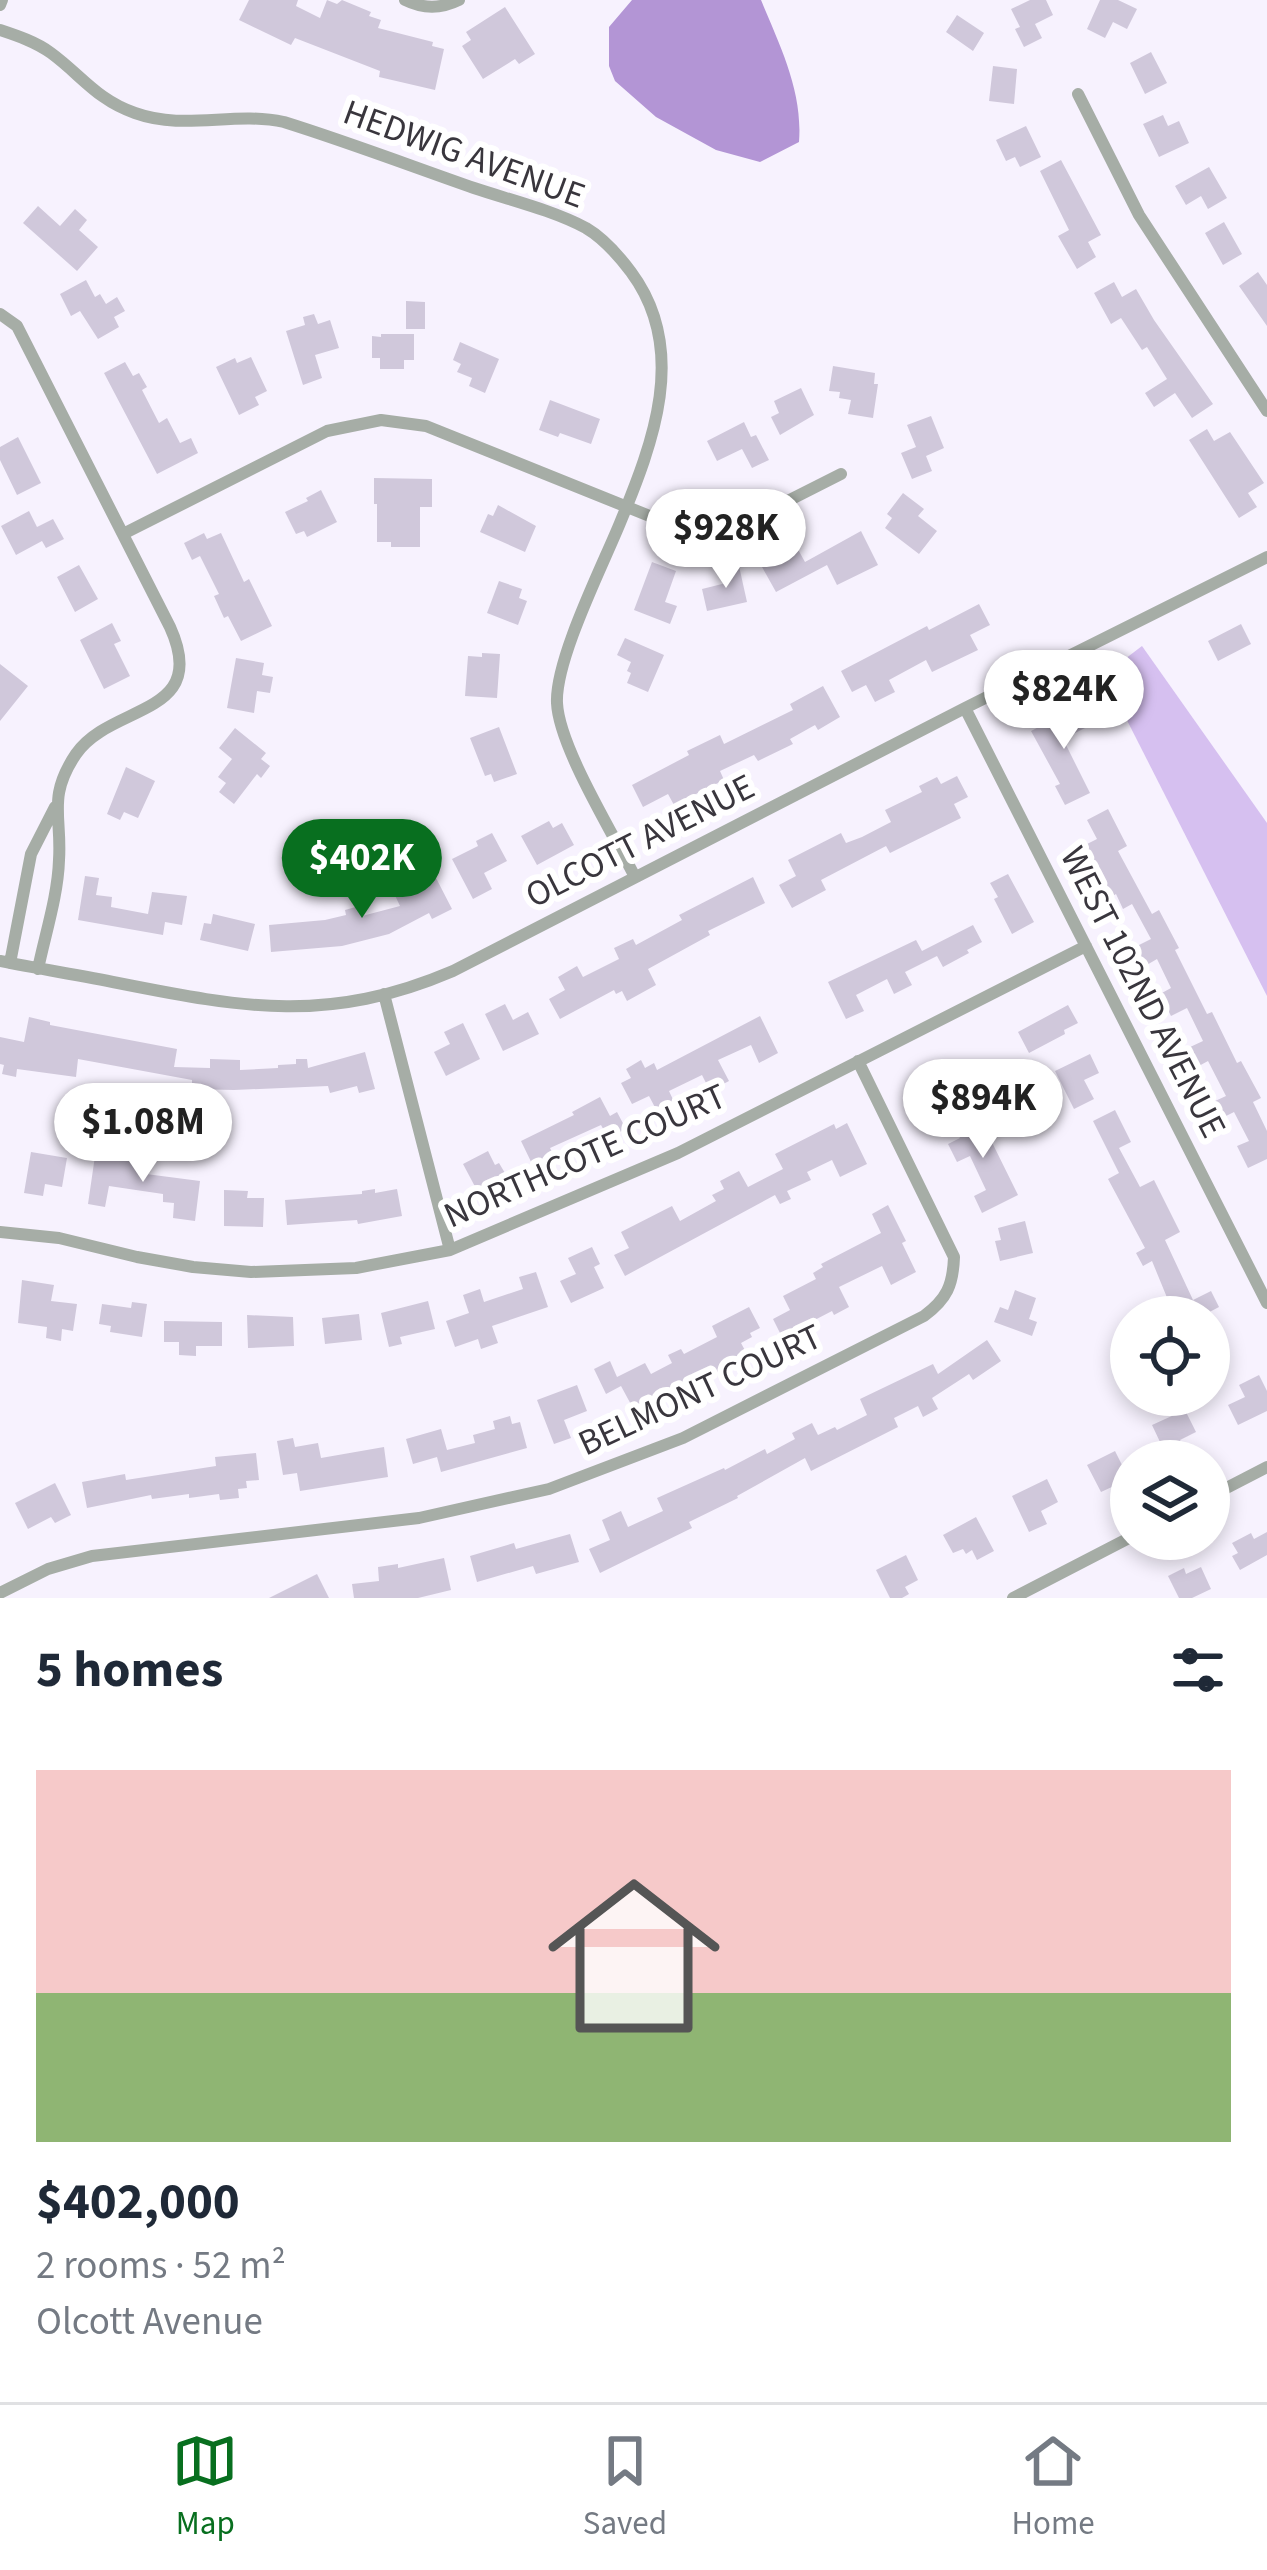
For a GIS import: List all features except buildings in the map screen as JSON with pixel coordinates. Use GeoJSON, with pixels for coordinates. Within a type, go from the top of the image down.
{"type":"FeatureCollection","features":[{"type":"Feature","properties":{"kind":"street"},"geometry":{"type":"LineString","coordinates":[[405,0],[424,6],[452,3]]}},
{"type":"Feature","properties":{"kind":"street","name":"HEDWIG AVENUE"},"geometry":{"type":"LineString","coordinates":[[0,30],[51,53],[88,88],[129,112],[175,121],[238,116],[284,122],[588,229],[620,258],[647,296],[657,322],[662,351],[657,416],[649,448],[569,648],[557,701],[572,753],[635,878]]}},
{"type":"Feature","properties":{"kind":"street"},"geometry":{"type":"LineString","coordinates":[[1078,94],[1139,215],[1267,411]]}},
{"type":"Feature","properties":{"kind":"street"},"geometry":{"type":"LineString","coordinates":[[0,314],[17,326],[175,637],[181,659],[169,693],[98,733],[79,748],[63,775],[56,806],[31,854],[5,962]]}},
{"type":"Feature","properties":{"kind":"street"},"geometry":{"type":"LineString","coordinates":[[123,534],[314,436],[381,420],[426,426],[680,526],[708,529],[752,519],[841,473]]}},
{"type":"Feature","properties":{"kind":"street","name":"OLCOTT AVENUE"},"geometry":{"type":"LineString","coordinates":[[5,962],[200,1000],[268,1008],[322,1006],[384,994],[453,971],[1267,557]]}},
{"type":"Feature","properties":{"kind":"street","name":"WEST 102ND AVENUE"},"geometry":{"type":"LineString","coordinates":[[965,708],[1267,1303]]}},
{"type":"Feature","properties":{"kind":"street"},"geometry":{"type":"LineString","coordinates":[[38,969],[59,862],[56,806]]}},
{"type":"Feature","properties":{"kind":"street","name":"NORTHCOTE COURT"},"geometry":{"type":"LineString","coordinates":[[0,1232],[59,1238],[193,1267],[251,1272],[356,1268],[450,1250],[678,1153],[1086,946]]}},
{"type":"Feature","properties":{"kind":"street"},"geometry":{"type":"LineString","coordinates":[[384,994],[450,1250]]}},
{"type":"Feature","properties":{"kind":"street","name":"BELMONT COURT"},"geometry":{"type":"LineString","coordinates":[[0,1593],[48,1569],[92,1556],[401,1520],[549,1489],[683,1438],[924,1316],[950,1290],[954,1257],[857,1061]]}},
{"type":"Feature","properties":{"kind":"street"},"geometry":{"type":"LineString","coordinates":[[1230,1486],[1267,1467]]}},
{"type":"Feature","properties":{"kind":"street"},"geometry":{"type":"LineString","coordinates":[[1013,1598],[1110,1548]]}},
{"type":"Feature","properties":{"kind":"shaded area"},"geometry":{"type":"Polygon","coordinates":[[[632,0],[761,0],[794,87],[799,142],[760,162],[716,150],[656,117],[615,81],[609,66],[609,27],[632,0]]]}},
{"type":"Feature","properties":{"kind":"shaded area"},"geometry":{"type":"Polygon","coordinates":[[[1142,646],[1267,823],[1267,996],[1104,675],[1142,646]]]}}]}
